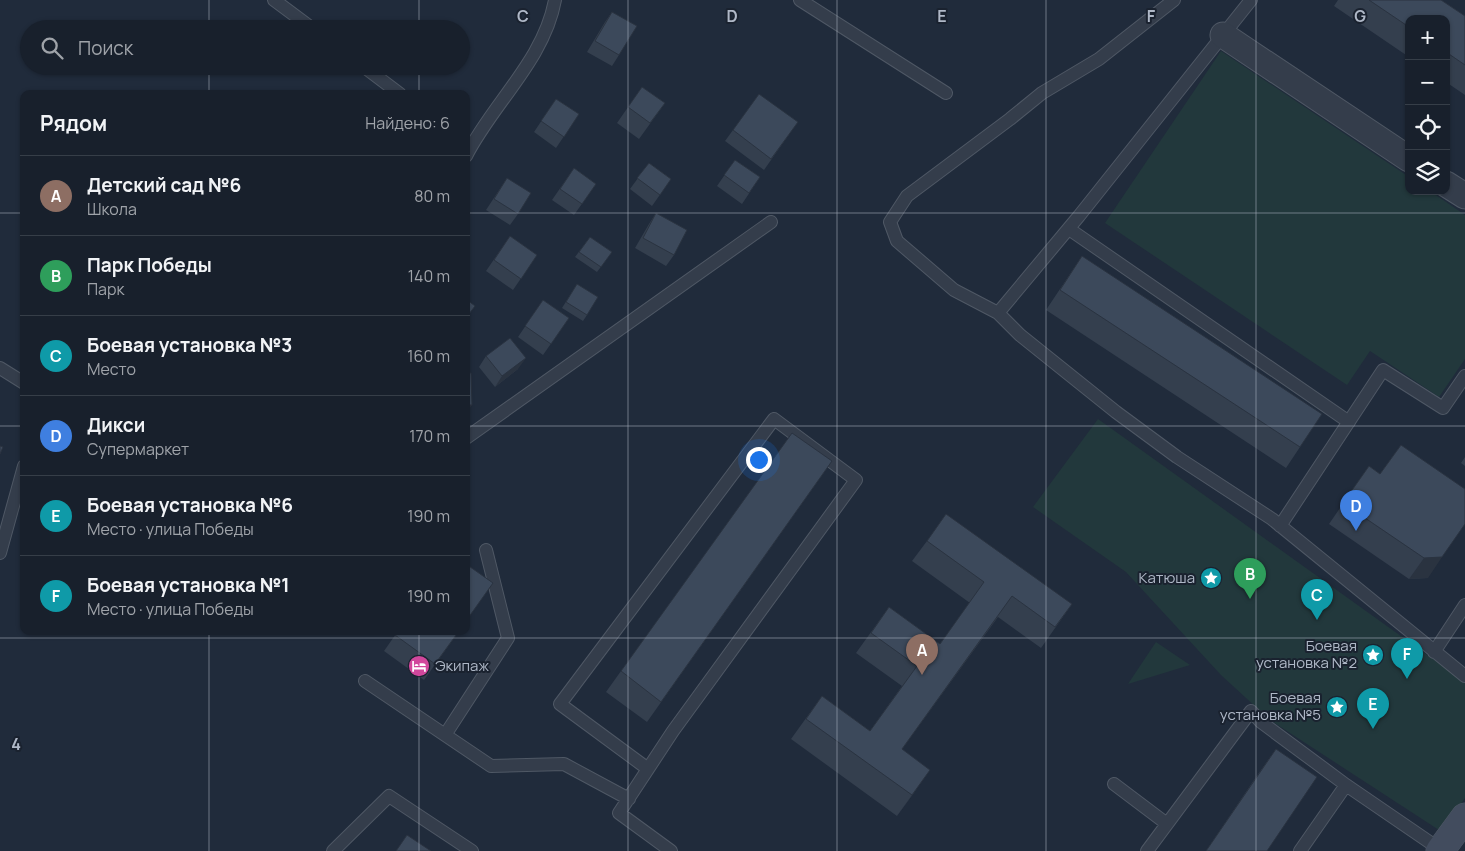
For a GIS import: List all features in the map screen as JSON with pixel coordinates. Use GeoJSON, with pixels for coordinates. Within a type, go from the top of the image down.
{"type":"FeatureCollection","features":[{"type":"Feature","properties":{"kind":"street"},"geometry":{"type":"LineString","coordinates":[[1223,35],[1405,156]]}},
{"type":"Feature","properties":{"kind":"street"},"geometry":{"type":"LineString","coordinates":[[1450,187],[1465,196]]}},
{"type":"Feature","properties":{"kind":"street"},"geometry":{"type":"LineString","coordinates":[[1441,850],[1465,817]]}},
{"type":"Feature","properties":{"kind":"lane"},"geometry":{"type":"LineString","coordinates":[[274,0],[301,20]]}},
{"type":"Feature","properties":{"kind":"lane"},"geometry":{"type":"LineString","coordinates":[[470,145],[538,47],[555,0]]}},
{"type":"Feature","properties":{"kind":"lane"},"geometry":{"type":"LineString","coordinates":[[800,0],[946,93]]}},
{"type":"Feature","properties":{"kind":"lane"},"geometry":{"type":"LineString","coordinates":[[1174,0],[1099,59],[1042,93],[907,196],[890,222],[897,241],[954,290],[998,313],[1020,335],[1116,412],[1177,457],[1280,526],[1465,676]]}},
{"type":"Feature","properties":{"kind":"lane"},"geometry":{"type":"LineString","coordinates":[[998,313],[1069,228],[1251,0]]}},
{"type":"Feature","properties":{"kind":"lane"},"geometry":{"type":"LineString","coordinates":[[375,75],[395,90]]}},
{"type":"Feature","properties":{"kind":"lane"},"geometry":{"type":"LineString","coordinates":[[470,435],[771,222]]}},
{"type":"Feature","properties":{"kind":"lane"},"geometry":{"type":"LineString","coordinates":[[1069,228],[1349,422]]}},
{"type":"Feature","properties":{"kind":"lane"},"geometry":{"type":"LineString","coordinates":[[0,368],[20,380]]}},
{"type":"Feature","properties":{"kind":"lane"},"geometry":{"type":"LineString","coordinates":[[1280,526],[1383,370],[1443,408],[1465,376]]}},
{"type":"Feature","properties":{"kind":"lane"},"geometry":{"type":"LineString","coordinates":[[648,769],[560,704],[774,419],[856,480],[679,723],[619,813],[671,851]]}},
{"type":"Feature","properties":{"kind":"lane"},"geometry":{"type":"LineString","coordinates":[[0,552],[20,480]]}},
{"type":"Feature","properties":{"kind":"lane"},"geometry":{"type":"LineString","coordinates":[[445,735],[508,638],[486,550]]}},
{"type":"Feature","properties":{"kind":"lane"},"geometry":{"type":"LineString","coordinates":[[1434,652],[1465,605]]}},
{"type":"Feature","properties":{"kind":"lane"},"geometry":{"type":"LineString","coordinates":[[365,682],[491,766],[564,764],[628,799]]}},
{"type":"Feature","properties":{"kind":"lane"},"geometry":{"type":"LineString","coordinates":[[1147,851],[1251,711],[1261,722],[1346,785],[1441,850]]}},
{"type":"Feature","properties":{"kind":"lane"},"geometry":{"type":"LineString","coordinates":[[1114,784],[1167,824]]}},
{"type":"Feature","properties":{"kind":"lane"},"geometry":{"type":"LineString","coordinates":[[1300,851],[1346,785]]}},
{"type":"Feature","properties":{"kind":"lane"},"geometry":{"type":"LineString","coordinates":[[333,851],[389,796],[472,851]]}},
{"type":"Feature","properties":{"kind":"green space"},"geometry":{"type":"Polygon","coordinates":[[[1221,51],[1405,174],[1405,195],[1436,195],[1465,215],[1465,359],[1439,397],[1370,351],[1347,385],[1105,223],[1221,51]]]}},
{"type":"Feature","properties":{"kind":"green space"},"geometry":{"type":"Polygon","coordinates":[[[1098,419],[1465,682],[1465,798],[1442,832],[1270,720],[1221,675],[1126,572],[1033,507],[1098,419]]]}},
{"type":"Feature","properties":{"kind":"green space"},"geometry":{"type":"Polygon","coordinates":[[[1156,642],[1190,665],[1128,684],[1156,642]]]}},
{"type":"Feature","properties":{"kind":"building"},"geometry":{"type":"Polygon","coordinates":[[[1369,0],[1441,0],[1465,16],[1465,65],[1450,55],[1450,15],[1405,15],[1405,24],[1369,0]]]}},
{"type":"Feature","properties":{"kind":"building"},"geometry":{"type":"Polygon","coordinates":[[[612,12],[637,26],[619,55],[595,41],[612,12]]]}},
{"type":"Feature","properties":{"kind":"building"},"geometry":{"type":"Polygon","coordinates":[[[642,87],[665,103],[650,123],[628,107],[642,87]]]}},
{"type":"Feature","properties":{"kind":"building"},"geometry":{"type":"Polygon","coordinates":[[[759,94],[798,122],[771,159],[733,130],[759,94]]]}},
{"type":"Feature","properties":{"kind":"building"},"geometry":{"type":"Polygon","coordinates":[[[556,99],[579,114],[564,137],[541,121],[556,99]]]}},
{"type":"Feature","properties":{"kind":"building"},"geometry":{"type":"Polygon","coordinates":[[[735,160],[760,177],[749,193],[724,175],[735,160]]]}},
{"type":"Feature","properties":{"kind":"building"},"geometry":{"type":"Polygon","coordinates":[[[649,163],[671,179],[660,195],[637,178],[649,163]]]}},
{"type":"Feature","properties":{"kind":"building"},"geometry":{"type":"Polygon","coordinates":[[[574,168],[596,184],[582,204],[560,189],[574,168]]]}},
{"type":"Feature","properties":{"kind":"building"},"geometry":{"type":"Polygon","coordinates":[[[507,178],[531,193],[518,214],[494,199],[507,178]]]}},
{"type":"Feature","properties":{"kind":"building"},"geometry":{"type":"Polygon","coordinates":[[[656,213],[687,230],[674,255],[643,238],[656,213]]]}},
{"type":"Feature","properties":{"kind":"building"},"geometry":{"type":"Polygon","coordinates":[[[510,236],[537,255],[521,279],[494,260],[510,236]]]}},
{"type":"Feature","properties":{"kind":"building"},"geometry":{"type":"Polygon","coordinates":[[[590,237],[612,252],[601,267],[579,252],[590,237]]]}},
{"type":"Feature","properties":{"kind":"building"},"geometry":{"type":"Polygon","coordinates":[[[1082,256],[1322,414],[1300,447],[1060,290],[1082,256]]]}},
{"type":"Feature","properties":{"kind":"building"},"geometry":{"type":"Polygon","coordinates":[[[577,284],[598,297],[587,315],[566,302],[577,284]]]}},
{"type":"Feature","properties":{"kind":"building"},"geometry":{"type":"Polygon","coordinates":[[[543,300],[569,318],[551,344],[525,326],[543,300]]]}},
{"type":"Feature","properties":{"kind":"building"},"geometry":{"type":"Polygon","coordinates":[[[470,302],[475,306],[470,313],[470,302]]]}},
{"type":"Feature","properties":{"kind":"building"},"geometry":{"type":"Polygon","coordinates":[[[510,338],[526,358],[502,376],[486,356],[510,338]]]}},
{"type":"Feature","properties":{"kind":"building"},"geometry":{"type":"Polygon","coordinates":[[[470,373],[471,373],[472,405],[470,405],[470,373]]]}},
{"type":"Feature","properties":{"kind":"building"},"geometry":{"type":"Polygon","coordinates":[[[792,433],[832,461],[661,702],[621,671],[792,433]]]}},
{"type":"Feature","properties":{"kind":"building"},"geometry":{"type":"Polygon","coordinates":[[[1401,445],[1465,489],[1465,524],[1442,557],[1424,558],[1343,503],[1369,466],[1380,474],[1401,445]]]}},
{"type":"Feature","properties":{"kind":"building"},"geometry":{"type":"Polygon","coordinates":[[[946,514],[1072,604],[1055,627],[1012,596],[902,749],[930,770],[912,795],[806,719],[822,696],[870,731],[917,666],[871,633],[889,607],[940,644],[984,582],[927,541],[946,514]]]}},
{"type":"Feature","properties":{"kind":"building"},"geometry":{"type":"Polygon","coordinates":[[[470,567],[493,583],[470,615],[470,567]]]}},
{"type":"Feature","properties":{"kind":"building"},"geometry":{"type":"Polygon","coordinates":[[[395,635],[456,635],[435,664],[395,635]]]}},
{"type":"Feature","properties":{"kind":"building"},"geometry":{"type":"Polygon","coordinates":[[[1276,749],[1317,777],[1267,851],[1206,851],[1276,749]]]}},
{"type":"Feature","properties":{"kind":"building"},"geometry":{"type":"Polygon","coordinates":[[[407,835],[431,851],[396,851],[407,835]]]}},
{"type":"Feature","properties":{"kind":"place","name":"Дикси"},"geometry":{"type":"Point","coordinates":[1356,531]}},
{"type":"Feature","properties":{"kind":"place","name":"Катюша"},"geometry":{"type":"Point","coordinates":[1211,578]}},
{"type":"Feature","properties":{"kind":"place","name":"Парк Победы"},"geometry":{"type":"Point","coordinates":[1250,599]}},
{"type":"Feature","properties":{"kind":"place","name":"Боевая установка №3"},"geometry":{"type":"Point","coordinates":[1317,620]}},
{"type":"Feature","properties":{"kind":"place","name":"Боевая установка №2"},"geometry":{"type":"Point","coordinates":[1373,655]}},
{"type":"Feature","properties":{"kind":"place","name":"Экипаж"},"geometry":{"type":"Point","coordinates":[419,666]}},
{"type":"Feature","properties":{"kind":"place","name":"Детский сад №6"},"geometry":{"type":"Point","coordinates":[922,675]}},
{"type":"Feature","properties":{"kind":"place","name":"Боевая установка №1"},"geometry":{"type":"Point","coordinates":[1407,679]}},
{"type":"Feature","properties":{"kind":"place","name":"Боевая установка №5"},"geometry":{"type":"Point","coordinates":[1337,707]}},
{"type":"Feature","properties":{"kind":"place","name":"Боевая установка №6"},"geometry":{"type":"Point","coordinates":[1373,729]}}]}
